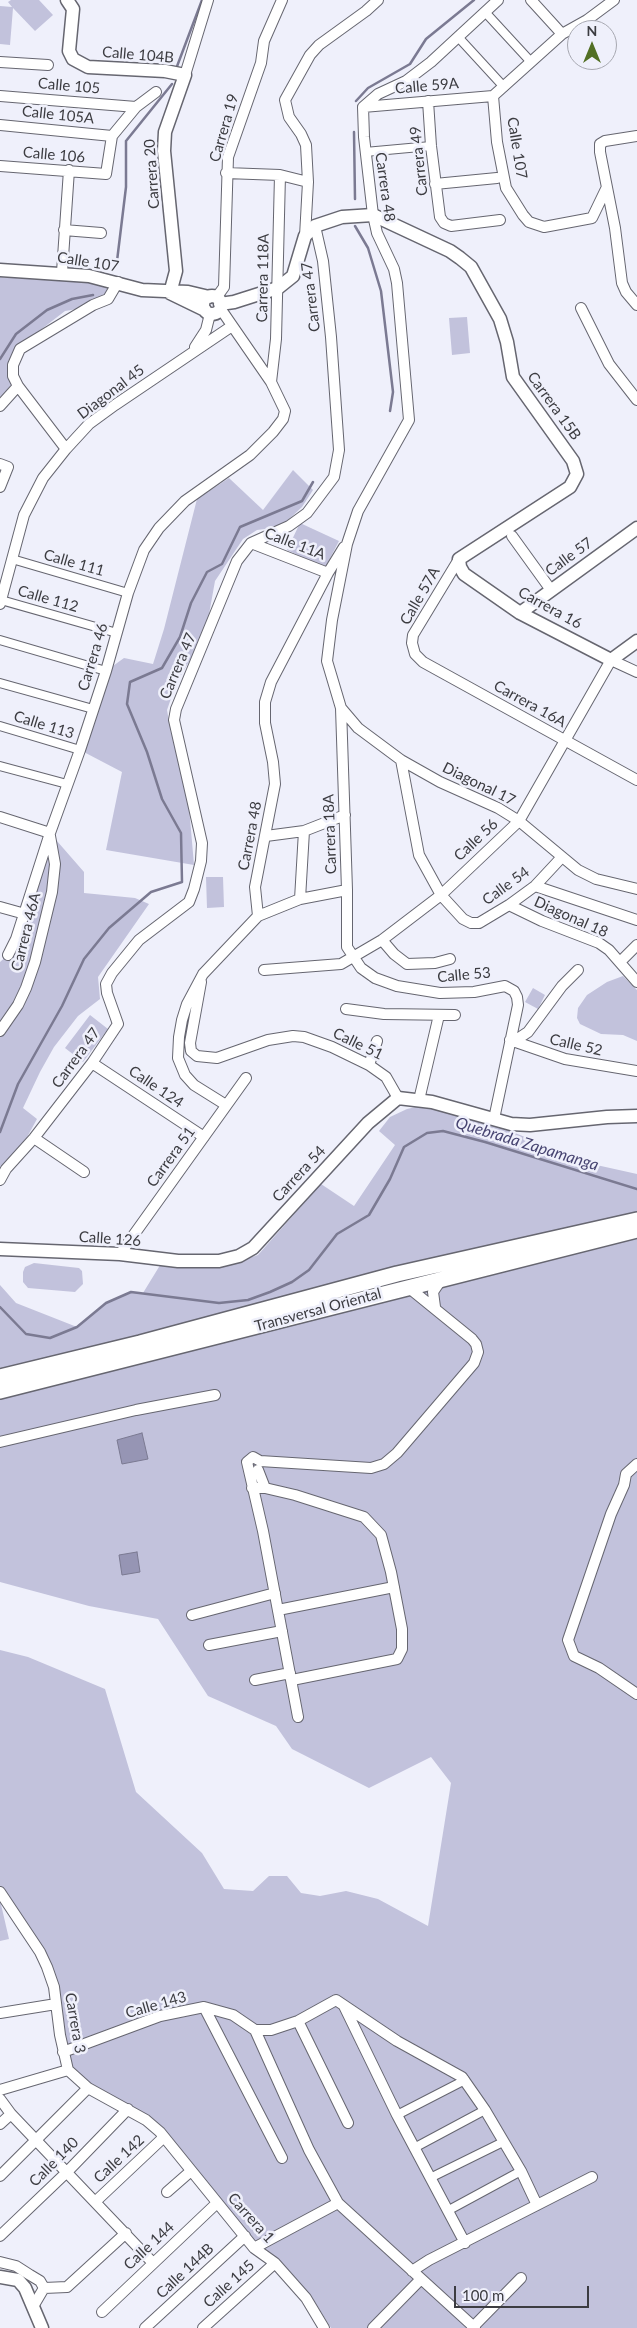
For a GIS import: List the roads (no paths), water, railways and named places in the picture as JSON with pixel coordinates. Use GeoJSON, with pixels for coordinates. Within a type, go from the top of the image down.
{"type":"FeatureCollection","features":[{"type":"Feature","properties":{"kind":"main road","name":"Transversal Oriental"},"geometry":{"type":"LineString","coordinates":[[0,1391],[208,1340],[636,1229]]}},
{"type":"Feature","properties":{"kind":"main road","name":"Transversal Oriental"},"geometry":{"type":"LineString","coordinates":[[0,1377],[140,1343],[397,1274],[636,1229]]}},
{"type":"Feature","properties":{"kind":"street","name":"Calle 104B"},"geometry":{"type":"LineString","coordinates":[[66,0],[73,9],[70,52],[73,59],[88,67],[183,75]]}},
{"type":"Feature","properties":{"kind":"street","name":"Carrera 20"},"geometry":{"type":"LineString","coordinates":[[170,292],[176,271],[164,151],[165,132],[208,0]]}},
{"type":"Feature","properties":{"kind":"street","name":"Carrera 19"},"geometry":{"type":"LineString","coordinates":[[214,304],[224,287],[226,173],[228,157],[239,121],[261,63],[264,41],[282,0]]}},
{"type":"Feature","properties":{"kind":"street"},"geometry":{"type":"LineString","coordinates":[[305,236],[308,182],[306,144],[302,134],[288,117],[284,100],[310,55],[319,45],[378,0]]}},
{"type":"Feature","properties":{"kind":"street"},"geometry":{"type":"LineString","coordinates":[[363,106],[378,94],[406,81],[459,38],[498,0]]}},
{"type":"Feature","properties":{"kind":"street"},"geometry":{"type":"LineString","coordinates":[[531,0],[562,34]]}},
{"type":"Feature","properties":{"kind":"street"},"geometry":{"type":"LineString","coordinates":[[493,96],[562,34],[587,20],[614,0]]}},
{"type":"Feature","properties":{"kind":"street"},"geometry":{"type":"LineString","coordinates":[[485,12],[531,62]]}},
{"type":"Feature","properties":{"kind":"street"},"geometry":{"type":"LineString","coordinates":[[459,38],[504,87]]}},
{"type":"Feature","properties":{"kind":"street"},"geometry":{"type":"LineString","coordinates":[[0,62],[48,65]]}},
{"type":"Feature","properties":{"kind":"street"},"geometry":{"type":"LineString","coordinates":[[112,136],[136,107],[156,92]]}},
{"type":"Feature","properties":{"kind":"street","name":"Calle 105"},"geometry":{"type":"LineString","coordinates":[[0,96],[136,107]]}},
{"type":"Feature","properties":{"kind":"street","name":"Calle 59A"},"geometry":{"type":"LineString","coordinates":[[363,106],[493,96]]}},
{"type":"Feature","properties":{"kind":"street","name":"Calle 107"},"geometry":{"type":"LineString","coordinates":[[493,96],[497,142],[506,188],[529,222],[544,227],[592,218],[606,189]]}},
{"type":"Feature","properties":{"kind":"street","name":"Carrera 49"},"geometry":{"type":"LineString","coordinates":[[428,101],[431,146],[440,217],[444,223],[451,226],[500,220]]}},
{"type":"Feature","properties":{"kind":"street","name":"Carrera 48"},"geometry":{"type":"LineString","coordinates":[[341,708],[327,661],[347,544],[358,511],[409,420],[397,283],[394,269],[377,233],[373,215],[365,152],[363,106]]}},
{"type":"Feature","properties":{"kind":"street","name":"Calle 105A"},"geometry":{"type":"LineString","coordinates":[[0,125],[112,136]]}},
{"type":"Feature","properties":{"kind":"street","name":"Calle 106"},"geometry":{"type":"LineString","coordinates":[[0,166],[106,174],[112,136]]}},
{"type":"Feature","properties":{"kind":"street"},"geometry":{"type":"LineString","coordinates":[[637,136],[605,141],[600,144],[606,189],[615,228],[622,283],[626,292],[637,305]]}},
{"type":"Feature","properties":{"kind":"street"},"geometry":{"type":"LineString","coordinates":[[365,152],[431,146]]}},
{"type":"Feature","properties":{"kind":"street"},"geometry":{"type":"LineString","coordinates":[[62,272],[69,170]]}},
{"type":"Feature","properties":{"kind":"street"},"geometry":{"type":"LineString","coordinates":[[226,173],[280,175],[308,182]]}},
{"type":"Feature","properties":{"kind":"street","name":"Carrera 118A"},"geometry":{"type":"LineString","coordinates":[[271,382],[276,339],[280,175]]}},
{"type":"Feature","properties":{"kind":"street"},"geometry":{"type":"LineString","coordinates":[[435,184],[496,178]]}},
{"type":"Feature","properties":{"kind":"street","name":"Calle 107"},"geometry":{"type":"LineString","coordinates":[[0,270],[62,272],[118,282],[142,290],[188,292],[214,304],[234,302],[278,288],[293,276],[305,236],[315,226],[342,217],[373,215]]}},
{"type":"Feature","properties":{"kind":"street","name":"Carrera 15B"},"geometry":{"type":"LineString","coordinates":[[373,215],[450,251],[471,267],[500,319],[507,342],[511,373],[576,468],[577,478],[570,487],[459,559]]}},
{"type":"Feature","properties":{"kind":"street","name":"Carrera 47"},"geometry":{"type":"LineString","coordinates":[[0,1180],[6,1169],[34,1138],[92,1063],[118,1024],[107,993],[106,984],[112,973],[139,940],[189,902],[194,890],[201,861],[202,843],[174,720],[176,708],[237,561],[251,543],[289,526],[307,513],[334,477],[339,450],[331,337],[323,261],[315,226]]}},
{"type":"Feature","properties":{"kind":"street"},"geometry":{"type":"LineString","coordinates":[[64,230],[101,233]]}},
{"type":"Feature","properties":{"kind":"street"},"geometry":{"type":"LineString","coordinates":[[66,449],[18,386],[13,376],[13,366],[20,349],[108,299],[118,282]]}},
{"type":"Feature","properties":{"kind":"street"},"geometry":{"type":"LineString","coordinates":[[214,304],[232,326],[271,382]]}},
{"type":"Feature","properties":{"kind":"street","name":"Diagonal 45"},"geometry":{"type":"LineString","coordinates":[[192,352],[206,330],[214,304]]}},
{"type":"Feature","properties":{"kind":"street"},"geometry":{"type":"LineString","coordinates":[[581,308],[609,364],[637,400]]}},
{"type":"Feature","properties":{"kind":"street","name":"Diagonal 45"},"geometry":{"type":"LineString","coordinates":[[1,602],[24,515],[43,478],[66,449],[89,424],[232,326]]}},
{"type":"Feature","properties":{"kind":"street","name":"Carrera 46"},"geometry":{"type":"LineString","coordinates":[[8,955],[25,914],[50,833],[106,670],[128,593],[144,550],[159,528],[185,501],[250,455],[283,419],[285,411],[271,382]]}},
{"type":"Feature","properties":{"kind":"street"},"geometry":{"type":"LineString","coordinates":[[0,406],[18,386]]}},
{"type":"Feature","properties":{"kind":"street"},"geometry":{"type":"LineString","coordinates":[[0,464],[8,468],[0,486]]}},
{"type":"Feature","properties":{"kind":"street","name":"Calle 57"},"geometry":{"type":"LineString","coordinates":[[520,613],[637,528]]}},
{"type":"Feature","properties":{"kind":"street"},"geometry":{"type":"LineString","coordinates":[[512,536],[551,590]]}},
{"type":"Feature","properties":{"kind":"street","name":"Calle 11A"},"geometry":{"type":"LineString","coordinates":[[251,543],[328,573]]}},
{"type":"Feature","properties":{"kind":"street","name":"Carrera 48"},"geometry":{"type":"LineString","coordinates":[[258,916],[255,887],[275,784],[273,762],[265,723],[264,702],[270,682],[328,573],[347,544]]}},
{"type":"Feature","properties":{"kind":"street","name":"Calle 111"},"geometry":{"type":"LineString","coordinates":[[12,559],[128,593]]}},
{"type":"Feature","properties":{"kind":"street","name":"Carrera 16"},"geometry":{"type":"LineString","coordinates":[[459,559],[464,574],[520,613],[637,672]]}},
{"type":"Feature","properties":{"kind":"street","name":"Calle 57A"},"geometry":{"type":"LineString","coordinates":[[413,649],[413,636],[459,559]]}},
{"type":"Feature","properties":{"kind":"street","name":"Calle 112"},"geometry":{"type":"LineString","coordinates":[[1,602],[117,633]]}},
{"type":"Feature","properties":{"kind":"street"},"geometry":{"type":"LineString","coordinates":[[0,640],[106,670]]}},
{"type":"Feature","properties":{"kind":"street","name":"Calle 56"},"geometry":{"type":"LineString","coordinates":[[264,970],[341,964],[353,959],[382,940],[441,894],[519,822],[611,660],[637,641]]}},
{"type":"Feature","properties":{"kind":"street","name":"Carrera 16A"},"geometry":{"type":"LineString","coordinates":[[413,649],[423,662],[637,780]]}},
{"type":"Feature","properties":{"kind":"street"},"geometry":{"type":"LineString","coordinates":[[0,683],[93,709]]}},
{"type":"Feature","properties":{"kind":"street","name":"Diagonal 17"},"geometry":{"type":"LineString","coordinates":[[341,708],[358,728],[401,760],[440,782],[498,808],[519,822],[578,870],[596,879],[637,890]]}},
{"type":"Feature","properties":{"kind":"street","name":"Carrera 18A"},"geometry":{"type":"LineString","coordinates":[[341,708],[347,947],[353,959]]}},
{"type":"Feature","properties":{"kind":"street","name":"Calle 113"},"geometry":{"type":"LineString","coordinates":[[0,726],[80,750]]}},
{"type":"Feature","properties":{"kind":"street"},"geometry":{"type":"LineString","coordinates":[[401,760],[419,855],[441,894]]}},
{"type":"Feature","properties":{"kind":"street"},"geometry":{"type":"LineString","coordinates":[[0,766],[67,784]]}},
{"type":"Feature","properties":{"kind":"street"},"geometry":{"type":"LineString","coordinates":[[266,836],[304,831],[345,815]]}},
{"type":"Feature","properties":{"kind":"street"},"geometry":{"type":"LineString","coordinates":[[0,817],[50,833]]}},
{"type":"Feature","properties":{"kind":"street"},"geometry":{"type":"LineString","coordinates":[[300,900],[304,831]]}},
{"type":"Feature","properties":{"kind":"street","name":"Carrera 46A"},"geometry":{"type":"LineString","coordinates":[[0,1031],[22,997],[35,962],[52,892],[55,864],[50,833]]}},
{"type":"Feature","properties":{"kind":"street","name":"Calle 54"},"geometry":{"type":"LineString","coordinates":[[441,894],[463,919],[471,923],[479,923],[509,906],[535,886],[562,856]]}},
{"type":"Feature","properties":{"kind":"street"},"geometry":{"type":"LineString","coordinates":[[535,886],[637,920]]}},
{"type":"Feature","properties":{"kind":"street"},"geometry":{"type":"LineString","coordinates":[[226,1105],[194,1085],[184,1075],[178,1058],[182,1020],[187,1004],[202,974],[258,916],[300,900],[347,890]]}},
{"type":"Feature","properties":{"kind":"street","name":"Diagonal 18"},"geometry":{"type":"LineString","coordinates":[[509,906],[599,943],[620,962],[637,982]]}},
{"type":"Feature","properties":{"kind":"street"},"geometry":{"type":"LineString","coordinates":[[0,907],[25,914]]}},
{"type":"Feature","properties":{"kind":"street"},"geometry":{"type":"LineString","coordinates":[[382,940],[394,954],[407,964],[435,963],[450,959]]}},
{"type":"Feature","properties":{"kind":"street"},"geometry":{"type":"LineString","coordinates":[[620,962],[637,945]]}},
{"type":"Feature","properties":{"kind":"street","name":"Calle 53"},"geometry":{"type":"LineString","coordinates":[[353,959],[361,968],[375,978],[417,991],[457,993],[505,986],[514,991],[518,1005],[494,1119]]}},
{"type":"Feature","properties":{"kind":"street"},"geometry":{"type":"LineString","coordinates":[[510,1040],[519,1038],[528,1032],[562,986],[578,970]]}},
{"type":"Feature","properties":{"kind":"street","name":"Calle 51"},"geometry":{"type":"LineString","coordinates":[[202,974],[190,1043],[191,1051],[198,1056],[218,1058],[268,1040],[299,1036],[332,1047],[370,1065],[386,1077],[398,1098]]}},
{"type":"Feature","properties":{"kind":"street"},"geometry":{"type":"LineString","coordinates":[[346,1009],[384,1014],[455,1015]]}},
{"type":"Feature","properties":{"kind":"street"},"geometry":{"type":"LineString","coordinates":[[419,1100],[439,1015]]}},
{"type":"Feature","properties":{"kind":"street","name":"Calle 52"},"geometry":{"type":"LineString","coordinates":[[510,1040],[564,1059],[637,1071]]}},
{"type":"Feature","properties":{"kind":"street"},"geometry":{"type":"LineString","coordinates":[[370,1065],[377,1041]]}},
{"type":"Feature","properties":{"kind":"street","name":"Calle 124"},"geometry":{"type":"LineString","coordinates":[[92,1063],[204,1137]]}},
{"type":"Feature","properties":{"kind":"street","name":"Carrera 51"},"geometry":{"type":"LineString","coordinates":[[120,1254],[246,1078]]}},
{"type":"Feature","properties":{"kind":"street"},"geometry":{"type":"LineString","coordinates":[[398,1098],[449,1106],[467,1113],[512,1124],[530,1125],[607,1117],[637,1116]]}},
{"type":"Feature","properties":{"kind":"street","name":"Carrera 54"},"geometry":{"type":"LineString","coordinates":[[218,1261],[239,1256],[253,1248],[368,1123],[398,1098]]}},
{"type":"Feature","properties":{"kind":"street"},"geometry":{"type":"LineString","coordinates":[[34,1138],[84,1172]]}},
{"type":"Feature","properties":{"kind":"street","name":"Calle 126"},"geometry":{"type":"LineString","coordinates":[[0,1249],[120,1254],[178,1261],[218,1261]]}},
{"type":"Feature","properties":{"kind":"street"},"geometry":{"type":"LineString","coordinates":[[435,1307],[433,1292],[441,1280]]}},
{"type":"Feature","properties":{"kind":"street"},"geometry":{"type":"LineString","coordinates":[[255,1466],[371,1468],[384,1464],[397,1453],[474,1363],[478,1352],[476,1344],[472,1339],[435,1307],[408,1287]]}},
{"type":"Feature","properties":{"kind":"street"},"geometry":{"type":"LineString","coordinates":[[0,1442],[136,1410],[215,1395]]}},
{"type":"Feature","properties":{"kind":"street"},"geometry":{"type":"LineString","coordinates":[[637,1464],[626,1474],[624,1485],[610,1514],[568,1640],[574,1656],[599,1668],[637,1694]]}},
{"type":"Feature","properties":{"kind":"street"},"geometry":{"type":"LineString","coordinates":[[255,1466],[265,1488]]}},
{"type":"Feature","properties":{"kind":"street"},"geometry":{"type":"LineString","coordinates":[[255,1466],[252,1488],[263,1531],[298,1717]]}},
{"type":"Feature","properties":{"kind":"street"},"geometry":{"type":"LineString","coordinates":[[252,1488],[265,1488],[304,1497],[364,1517],[381,1535],[402,1629],[402,1649],[397,1660],[291,1677],[255,1680]]}},
{"type":"Feature","properties":{"kind":"street"},"geometry":{"type":"LineString","coordinates":[[278,1610],[394,1587]]}},
{"type":"Feature","properties":{"kind":"street"},"geometry":{"type":"LineString","coordinates":[[192,1615],[274,1593]]}},
{"type":"Feature","properties":{"kind":"street"},"geometry":{"type":"LineString","coordinates":[[208,1645],[282,1631]]}},
{"type":"Feature","properties":{"kind":"street","name":"Carrera 3"},"geometry":{"type":"LineString","coordinates":[[0,1892],[40,1952],[54,1987],[63,2052],[68,2070],[88,2088],[146,2120],[175,2150]]}},
{"type":"Feature","properties":{"kind":"street"},"geometry":{"type":"LineString","coordinates":[[521,2278],[473,2327],[338,2203],[309,2150],[255,2030],[271,2030],[298,2021],[336,2000],[397,2041],[462,2077],[485,2110],[521,2171],[537,2205]]}},
{"type":"Feature","properties":{"kind":"street"},"geometry":{"type":"LineString","coordinates":[[342,2003],[397,2115],[465,2243]]}},
{"type":"Feature","properties":{"kind":"street"},"geometry":{"type":"LineString","coordinates":[[0,2013],[56,2004]]}},
{"type":"Feature","properties":{"kind":"street"},"geometry":{"type":"LineString","coordinates":[[204,2007],[282,2158]]}},
{"type":"Feature","properties":{"kind":"street","name":"Calle 143"},"geometry":{"type":"LineString","coordinates":[[63,2052],[160,2016],[204,2007],[233,2015],[255,2030]]}},
{"type":"Feature","properties":{"kind":"street"},"geometry":{"type":"LineString","coordinates":[[298,2021],[348,2123]]}},
{"type":"Feature","properties":{"kind":"street"},"geometry":{"type":"LineString","coordinates":[[0,2090],[68,2070]]}},
{"type":"Feature","properties":{"kind":"street"},"geometry":{"type":"LineString","coordinates":[[397,2115],[465,2080]]}},
{"type":"Feature","properties":{"kind":"street"},"geometry":{"type":"LineString","coordinates":[[0,2176],[88,2088]]}},
{"type":"Feature","properties":{"kind":"street"},"geometry":{"type":"LineString","coordinates":[[0,2099],[11,2114],[153,2263]]}},
{"type":"Feature","properties":{"kind":"street","name":"Calle 140"},"geometry":{"type":"LineString","coordinates":[[0,2236],[67,2172],[128,2109]]}},
{"type":"Feature","properties":{"kind":"street"},"geometry":{"type":"LineString","coordinates":[[414,2148],[485,2110]]}},
{"type":"Feature","properties":{"kind":"street"},"geometry":{"type":"LineString","coordinates":[[0,2124],[11,2114]]}},
{"type":"Feature","properties":{"kind":"street","name":"Calle 142"},"geometry":{"type":"LineString","coordinates":[[95,2202],[164,2137]]}},
{"type":"Feature","properties":{"kind":"street"},"geometry":{"type":"LineString","coordinates":[[430,2178],[503,2142]]}},
{"type":"Feature","properties":{"kind":"street","name":"Carrera 1"},"geometry":{"type":"LineString","coordinates":[[175,2150],[254,2248],[275,2263],[306,2298],[324,2328]]}},
{"type":"Feature","properties":{"kind":"street"},"geometry":{"type":"LineString","coordinates":[[167,2192],[191,2171]]}},
{"type":"Feature","properties":{"kind":"street"},"geometry":{"type":"LineString","coordinates":[[449,2210],[521,2171]]}},
{"type":"Feature","properties":{"kind":"street"},"geometry":{"type":"LineString","coordinates":[[412,2271],[429,2260],[592,2177]]}},
{"type":"Feature","properties":{"kind":"street","name":"Calle 144"},"geometry":{"type":"LineString","coordinates":[[102,2312],[217,2203]]}},
{"type":"Feature","properties":{"kind":"street"},"geometry":{"type":"LineString","coordinates":[[254,2248],[338,2203]]}},
{"type":"Feature","properties":{"kind":"street"},"geometry":{"type":"LineString","coordinates":[[0,2262],[16,2266],[30,2274],[44,2288],[67,2287],[126,2233]]}},
{"type":"Feature","properties":{"kind":"street","name":"Calle 144B"},"geometry":{"type":"LineString","coordinates":[[145,2328],[245,2236]]}},
{"type":"Feature","properties":{"kind":"street","name":"Calle 145"},"geometry":{"type":"LineString","coordinates":[[203,2328],[275,2263]]}},
{"type":"Feature","properties":{"kind":"street"},"geometry":{"type":"LineString","coordinates":[[0,2277],[18,2280],[25,2288],[34,2305],[42,2328]]}},
{"type":"Feature","properties":{"kind":"street"},"geometry":{"type":"LineString","coordinates":[[373,2328],[420,2279]]}},
{"type":"Feature","properties":{"kind":"street"},"geometry":{"type":"LineString","coordinates":[[34,2305],[44,2288]]}},
{"type":"Feature","properties":{"kind":"waterway"},"geometry":{"type":"LineString","coordinates":[[176,69],[202,0]]}},
{"type":"Feature","properties":{"kind":"waterway"},"geometry":{"type":"LineString","coordinates":[[356,101],[368,88],[410,64],[426,39],[474,0]]}},
{"type":"Feature","properties":{"kind":"waterway"},"geometry":{"type":"LineString","coordinates":[[117,261],[126,187],[126,141],[172,84]]}},
{"type":"Feature","properties":{"kind":"waterway"},"geometry":{"type":"LineString","coordinates":[[354,132],[355,199]]}},
{"type":"Feature","properties":{"kind":"waterway"},"geometry":{"type":"LineString","coordinates":[[355,226],[368,248],[381,291],[393,392],[390,411]]}},
{"type":"Feature","properties":{"kind":"waterway"},"geometry":{"type":"LineString","coordinates":[[0,359],[16,334],[47,310],[72,299],[93,295]]}},
{"type":"Feature","properties":{"kind":"waterway"},"geometry":{"type":"LineString","coordinates":[[0,1132],[18,1084],[62,1006],[84,959],[109,928],[151,892],[182,882],[181,833],[162,799],[147,752],[127,704],[130,682],[162,668],[180,637],[191,603],[207,572],[222,564],[240,527],[302,501],[313,482]]}},
{"type":"Feature","properties":{"kind":"waterway","name":"Quebrada Zapamanga"},"geometry":{"type":"LineString","coordinates":[[0,1307],[26,1334],[50,1338],[77,1327],[106,1303],[131,1292],[219,1303],[248,1300],[270,1292],[292,1282],[309,1270],[337,1234],[369,1215],[390,1179],[404,1147],[427,1133],[443,1131],[485,1142],[637,1189]]}}]}
